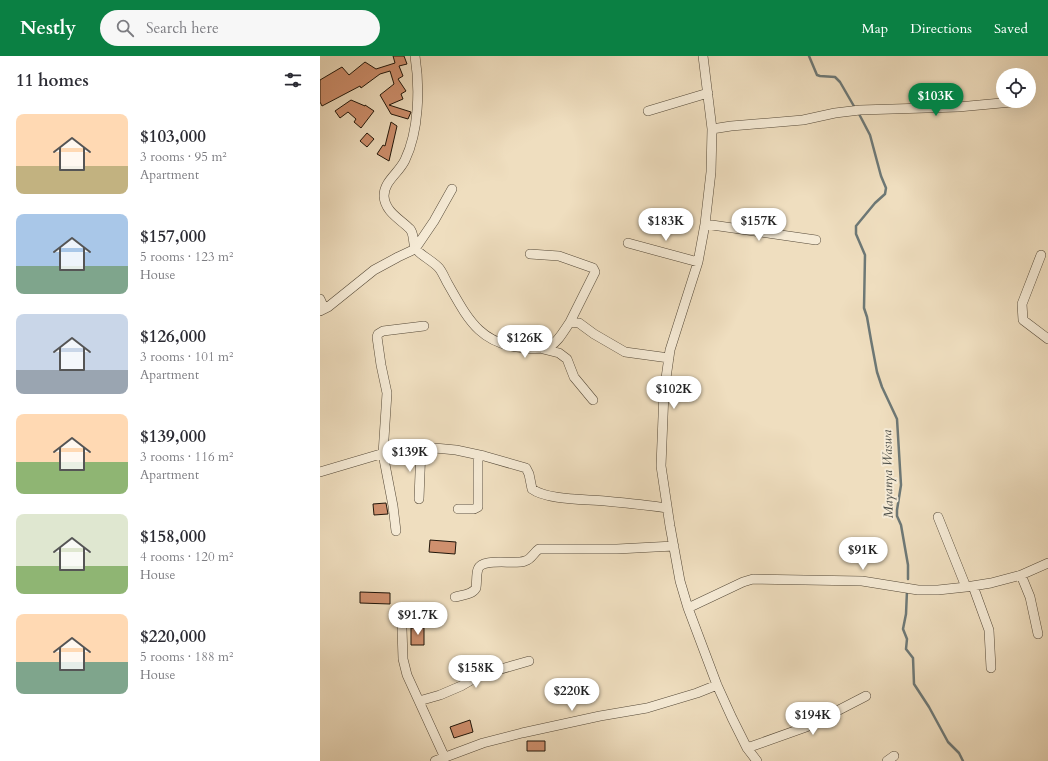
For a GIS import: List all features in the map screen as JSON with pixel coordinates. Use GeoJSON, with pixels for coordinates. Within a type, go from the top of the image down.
{"type":"FeatureCollection","features":[{"type":"Feature","properties":{"kind":"street"},"geometry":{"type":"LineString","coordinates":[[415,56],[418,71],[415,127],[404,162],[388,183],[385,190],[385,203],[391,213],[410,230],[415,249],[440,268],[447,284],[472,323],[480,332],[502,344],[516,348],[540,348],[553,350],[559,353],[566,359],[574,377],[593,400]]}},
{"type":"Feature","properties":{"kind":"street"},"geometry":{"type":"LineString","coordinates":[[703,56],[712,129],[711,172],[705,224],[698,262],[691,288],[673,338],[669,358],[664,392],[661,466],[680,581],[688,608],[717,685],[732,718],[748,748],[757,761]]}},
{"type":"Feature","properties":{"kind":"street"},"geometry":{"type":"LineString","coordinates":[[648,111],[708,93]]}},
{"type":"Feature","properties":{"kind":"street"},"geometry":{"type":"LineString","coordinates":[[712,129],[803,120],[835,113],[856,111],[958,107],[996,103]]}},
{"type":"Feature","properties":{"kind":"street"},"geometry":{"type":"LineString","coordinates":[[320,299],[322,310],[374,270],[398,256],[415,249],[434,221],[452,189]]}},
{"type":"Feature","properties":{"kind":"street"},"geometry":{"type":"LineString","coordinates":[[705,224],[816,240]]}},
{"type":"Feature","properties":{"kind":"street"},"geometry":{"type":"LineString","coordinates":[[628,243],[698,262]]}},
{"type":"Feature","properties":{"kind":"street"},"geometry":{"type":"LineString","coordinates":[[530,254],[559,256],[593,268],[595,272],[570,322],[555,344],[540,348]]}},
{"type":"Feature","properties":{"kind":"street"},"geometry":{"type":"LineString","coordinates":[[1041,255],[1022,304],[1024,320],[1048,339]]}},
{"type":"Feature","properties":{"kind":"street"},"geometry":{"type":"LineString","coordinates":[[570,322],[579,323],[594,334],[625,352],[645,356],[669,358]]}},
{"type":"Feature","properties":{"kind":"street"},"geometry":{"type":"LineString","coordinates":[[396,532],[393,506],[383,454],[387,393],[378,343],[378,334],[383,331],[424,326]]}},
{"type":"Feature","properties":{"kind":"street"},"geometry":{"type":"LineString","coordinates":[[320,472],[401,448],[421,447],[456,450],[526,468],[532,488],[541,494],[667,508]]}},
{"type":"Feature","properties":{"kind":"street"},"geometry":{"type":"LineString","coordinates":[[419,499],[421,447]]}},
{"type":"Feature","properties":{"kind":"street"},"geometry":{"type":"LineString","coordinates":[[458,509],[474,509],[478,507],[478,455]]}},
{"type":"Feature","properties":{"kind":"street"},"geometry":{"type":"LineString","coordinates":[[938,517],[989,630],[991,668]]}},
{"type":"Feature","properties":{"kind":"street"},"geometry":{"type":"LineString","coordinates":[[455,597],[473,592],[475,590],[478,568],[481,564],[487,562],[524,562],[532,558],[536,550],[539,549],[624,549],[674,546]]}},
{"type":"Feature","properties":{"kind":"street"},"geometry":{"type":"LineString","coordinates":[[688,608],[752,579],[862,581],[918,590],[970,587],[1021,575],[1048,563]]}},
{"type":"Feature","properties":{"kind":"street"},"geometry":{"type":"LineString","coordinates":[[1021,575],[1030,597],[1038,634]]}},
{"type":"Feature","properties":{"kind":"street"},"geometry":{"type":"LineString","coordinates":[[402,629],[403,659],[407,675],[445,758]]}},
{"type":"Feature","properties":{"kind":"street"},"geometry":{"type":"LineString","coordinates":[[419,701],[446,692],[480,675],[530,661]]}},
{"type":"Feature","properties":{"kind":"street"},"geometry":{"type":"LineString","coordinates":[[435,761],[483,743],[600,716],[647,708],[697,693],[717,685]]}},
{"type":"Feature","properties":{"kind":"street"},"geometry":{"type":"LineString","coordinates":[[748,748],[806,727],[866,696]]}},
{"type":"Feature","properties":{"kind":"building"},"geometry":{"type":"Polygon","coordinates":[[[393,56],[404,56],[407,64],[399,66],[403,76],[398,79],[406,91],[401,94],[403,99],[389,105],[411,112],[408,119],[391,114],[380,95],[394,84],[390,71],[380,74],[361,88],[360,86],[322,106],[320,102],[320,80],[342,67],[349,75],[365,62],[376,69],[395,63],[393,56]]]}},
{"type":"Feature","properties":{"kind":"building"},"geometry":{"type":"Polygon","coordinates":[[[351,100],[365,105],[374,111],[361,128],[354,122],[356,119],[348,112],[340,118],[335,111],[351,100]]]}},
{"type":"Feature","properties":{"kind":"building"},"geometry":{"type":"Polygon","coordinates":[[[391,122],[397,126],[389,161],[377,154],[383,145],[385,146],[391,122]]]}},
{"type":"Feature","properties":{"kind":"building"},"geometry":{"type":"Polygon","coordinates":[[[367,133],[374,139],[367,147],[360,141],[367,133]]]}},
{"type":"Feature","properties":{"kind":"building"},"geometry":{"type":"Polygon","coordinates":[[[386,503],[388,514],[374,515],[373,504],[386,503]]]}},
{"type":"Feature","properties":{"kind":"building"},"geometry":{"type":"Polygon","coordinates":[[[430,540],[456,542],[455,554],[429,552],[430,540]]]}},
{"type":"Feature","properties":{"kind":"building"},"geometry":{"type":"Polygon","coordinates":[[[360,592],[390,593],[390,604],[360,603],[360,592]]]}},
{"type":"Feature","properties":{"kind":"building"},"geometry":{"type":"Polygon","coordinates":[[[411,628],[424,628],[424,645],[411,645],[411,628]]]}},
{"type":"Feature","properties":{"kind":"building"},"geometry":{"type":"Polygon","coordinates":[[[470,720],[473,732],[454,738],[450,727],[470,720]]]}},
{"type":"Feature","properties":{"kind":"building"},"geometry":{"type":"Polygon","coordinates":[[[527,741],[545,741],[545,751],[527,751],[527,741]]]}},
{"type":"Feature","properties":{"kind":"waterway","name":"Mayanya Waswa"},"geometry":{"type":"LineString","coordinates":[[809,56],[817,75],[835,77],[840,82],[855,108]]}},
{"type":"Feature","properties":{"kind":"waterway","name":"Mayanya Waswa"},"geometry":{"type":"LineString","coordinates":[[858,112],[870,135],[881,176],[886,188],[885,194],[875,203],[856,226],[856,234],[865,255],[864,308],[877,372],[882,387],[897,419],[901,485],[897,516],[901,525],[908,565],[908,579]]}},
{"type":"Feature","properties":{"kind":"waterway","name":"Mayanya Waswa"},"geometry":{"type":"LineString","coordinates":[[907,591],[906,614],[903,629],[907,639],[906,649],[913,658],[914,684],[929,707],[948,742],[959,753],[963,761]]}}]}
